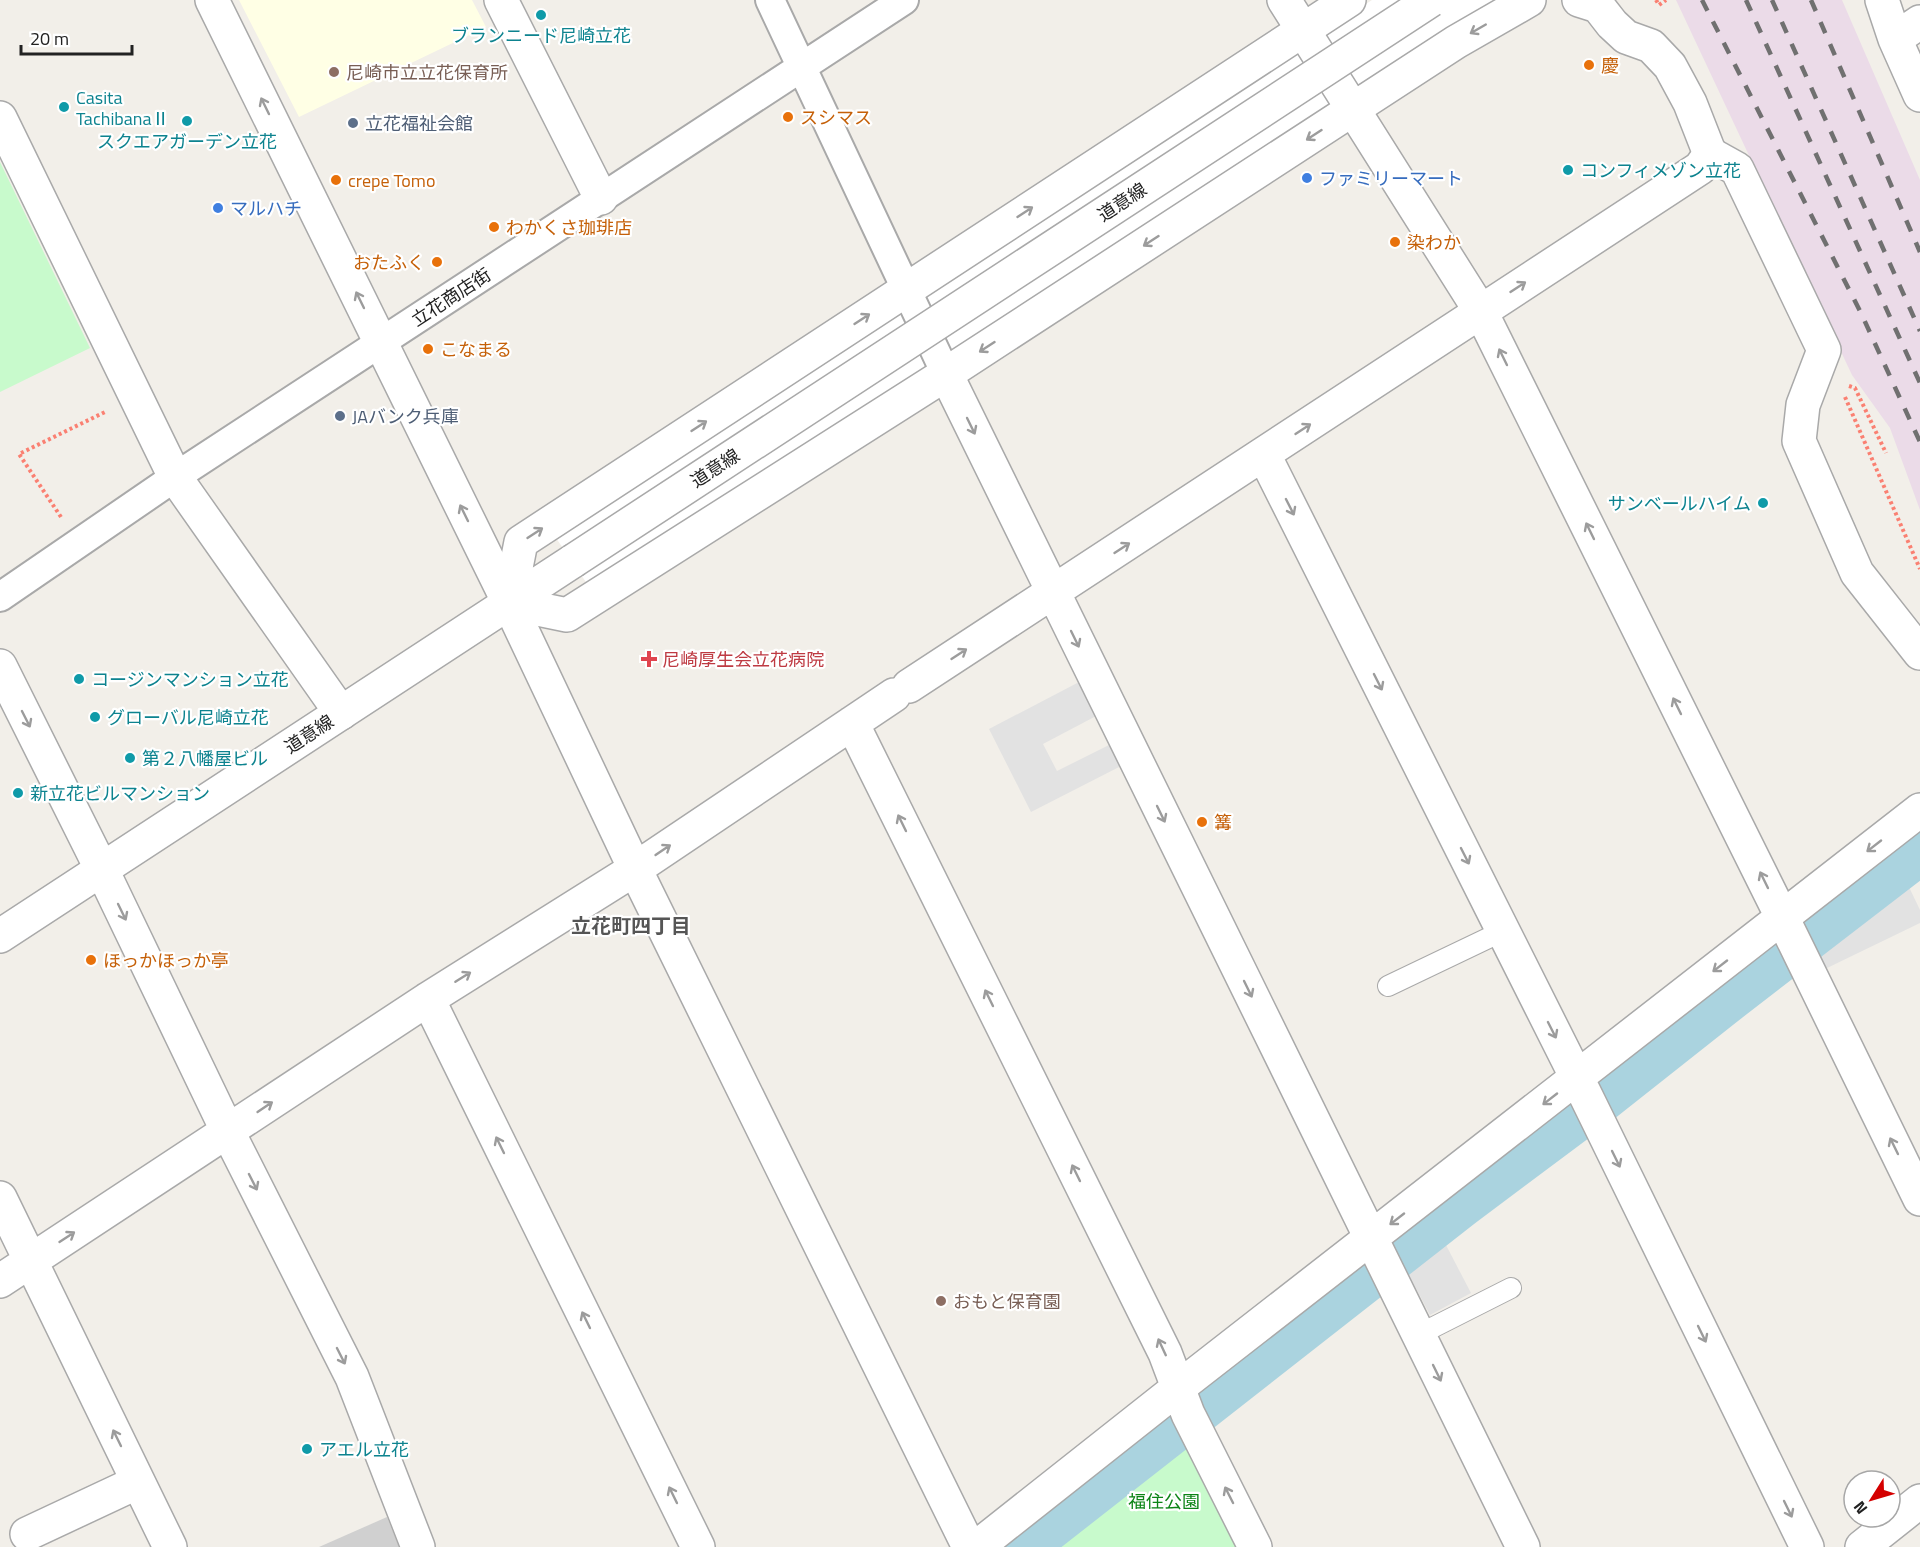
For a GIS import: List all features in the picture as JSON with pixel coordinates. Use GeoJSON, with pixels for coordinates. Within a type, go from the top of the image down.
{"type":"FeatureCollection","features":[{"type":"Feature","properties":{"kind":"street"},"geometry":{"type":"LineString","coordinates":[[212,0],[509,603],[634,869],[969,1547]]}},
{"type":"Feature","properties":{"kind":"street"},"geometry":{"type":"LineString","coordinates":[[501,0],[601,198]]}},
{"type":"Feature","properties":{"kind":"street"},"geometry":{"type":"LineString","coordinates":[[770,0],[1052,593],[1523,1547]]}},
{"type":"Feature","properties":{"kind":"street","name":"立花商店街"},"geometry":{"type":"LineString","coordinates":[[0,597],[175,477],[904,0]]}},
{"type":"Feature","properties":{"kind":"street"},"geometry":{"type":"LineString","coordinates":[[1284,0],[1481,312],[1920,1199]]}},
{"type":"Feature","properties":{"kind":"street"},"geometry":{"type":"LineString","coordinates":[[509,603],[520,542],[1348,0]]}},
{"type":"Feature","properties":{"kind":"street","name":"道意線"},"geometry":{"type":"LineString","coordinates":[[0,936],[1431,0]]}},
{"type":"Feature","properties":{"kind":"street"},"geometry":{"type":"LineString","coordinates":[[509,603],[567,615],[946,374],[1456,42],[1529,0]]}},
{"type":"Feature","properties":{"kind":"street"},"geometry":{"type":"LineString","coordinates":[[1580,0],[1598,6],[1626,38],[1651,46],[1670,66],[1690,103],[1710,154],[1737,169],[1824,350],[1803,405],[1799,441],[1857,573],[1920,653]]}},
{"type":"Feature","properties":{"kind":"street"},"geometry":{"type":"LineString","coordinates":[[1882,0],[1907,31],[1920,95]]}},
{"type":"Feature","properties":{"kind":"street"},"geometry":{"type":"LineString","coordinates":[[0,118],[175,477],[341,713]]}},
{"type":"Feature","properties":{"kind":"street"},"geometry":{"type":"LineString","coordinates":[[0,1281],[428,999],[634,869],[902,690],[1700,168],[1710,154]]}},
{"type":"Feature","properties":{"kind":"street"},"geometry":{"type":"LineString","coordinates":[[1264,455],[1503,931],[1807,1547]]}},
{"type":"Feature","properties":{"kind":"street"},"geometry":{"type":"LineString","coordinates":[[0,666],[102,870],[228,1132],[352,1377],[418,1547]]}},
{"type":"Feature","properties":{"kind":"street"},"geometry":{"type":"LineString","coordinates":[[852,723],[1165,1353],[1183,1401],[1255,1547]]}},
{"type":"Feature","properties":{"kind":"street"},"geometry":{"type":"LineString","coordinates":[[977,1547],[1183,1401],[1583,1092],[1789,931],[1920,810]]}},
{"type":"Feature","properties":{"kind":"street"},"geometry":{"type":"LineString","coordinates":[[428,999],[698,1547]]}},
{"type":"Feature","properties":{"kind":"street"},"geometry":{"type":"LineString","coordinates":[[0,1198],[170,1547]]}},
{"type":"Feature","properties":{"kind":"street"},"geometry":{"type":"LineString","coordinates":[[27,1534],[138,1482]]}},
{"type":"Feature","properties":{"kind":"street"},"geometry":{"type":"LineString","coordinates":[[1862,1547],[1920,1501]]}},
{"type":"Feature","properties":{"kind":"lane"},"geometry":{"type":"LineString","coordinates":[[1388,986],[1503,931]]}},
{"type":"Feature","properties":{"kind":"lane"},"geometry":{"type":"LineString","coordinates":[[1418,1335],[1511,1288]]}},
{"type":"Feature","properties":{"kind":"path"},"geometry":{"type":"LineString","coordinates":[[1656,0],[1659,4],[1666,0]]}},
{"type":"Feature","properties":{"kind":"path"},"geometry":{"type":"LineString","coordinates":[[1824,350],[1920,569]]}},
{"type":"Feature","properties":{"kind":"path"},"geometry":{"type":"LineString","coordinates":[[1839,384],[1855,388],[1886,453]]}},
{"type":"Feature","properties":{"kind":"path"},"geometry":{"type":"LineString","coordinates":[[78,543],[19,454],[136,397]]}},
{"type":"Feature","properties":{"kind":"shaded area","name":"尼崎市立立花保育所"},"geometry":{"type":"Polygon","coordinates":[[[239,0],[472,0],[486,27],[299,117],[239,0]]]}},
{"type":"Feature","properties":{"kind":"shaded area"},"geometry":{"type":"Polygon","coordinates":[[[1676,0],[1842,0],[1920,180],[1920,510],[1890,428],[1852,375],[1676,0]]]}},
{"type":"Feature","properties":{"kind":"shaded area"},"geometry":{"type":"Polygon","coordinates":[[[1081,681],[1098,715],[1043,744],[1057,771],[1113,743],[1123,765],[1031,812],[989,729],[1081,681]]]}},
{"type":"Feature","properties":{"kind":"shaded area"},"geometry":{"type":"Polygon","coordinates":[[[1898,864],[1920,910],[1920,923],[1825,969],[1811,940],[1811,930],[1898,864]]]}},
{"type":"Feature","properties":{"kind":"shaded area"},"geometry":{"type":"Polygon","coordinates":[[[1435,1224],[1471,1293],[1430,1315],[1402,1262],[1406,1244],[1435,1224]]]}},
{"type":"Feature","properties":{"kind":"shaded area"},"geometry":{"type":"Polygon","coordinates":[[[387,1517],[399,1547],[319,1547],[387,1517]]]}},
{"type":"Feature","properties":{"kind":"green space"},"geometry":{"type":"Polygon","coordinates":[[[0,162],[90,348],[0,392],[0,162]]]}},
{"type":"Feature","properties":{"kind":"green space","name":"福住公園"},"geometry":{"type":"Polygon","coordinates":[[[1170,1437],[1186,1442],[1239,1547],[1027,1547],[1170,1437]]]}},
{"type":"Feature","properties":{"kind":"pier"},"geometry":{"type":"Polygon","coordinates":[[[1372,0],[1506,0],[590,588],[554,535],[1372,0]]]}},
{"type":"Feature","properties":{"kind":"waterway"},"geometry":{"type":"LineString","coordinates":[[1008,1547],[1455,1197],[1586,1099],[1920,839]]}},
{"type":"Feature","properties":{"kind":"railway"},"geometry":{"type":"LineString","coordinates":[[1702,0],[1861,313],[1920,442]]}},
{"type":"Feature","properties":{"kind":"railway"},"geometry":{"type":"LineString","coordinates":[[1746,0],[1920,383]]}},
{"type":"Feature","properties":{"kind":"railway"},"geometry":{"type":"LineString","coordinates":[[1772,0],[1920,331]]}},
{"type":"Feature","properties":{"kind":"railway"},"geometry":{"type":"LineString","coordinates":[[1811,0],[1920,252]]}},
{"type":"Feature","properties":{"kind":"place","name":"ブランニード尼崎立花"},"geometry":{"type":"Point","coordinates":[541,15]}},
{"type":"Feature","properties":{"kind":"place","name":"慶"},"geometry":{"type":"Point","coordinates":[1589,65]}},
{"type":"Feature","properties":{"kind":"place","name":"尼崎市立立花保育所"},"geometry":{"type":"Point","coordinates":[334,72]}},
{"type":"Feature","properties":{"kind":"place","name":"Casita TachibanaⅡ"},"geometry":{"type":"Point","coordinates":[64,107]}},
{"type":"Feature","properties":{"kind":"place","name":"スシマス"},"geometry":{"type":"Point","coordinates":[788,117]}},
{"type":"Feature","properties":{"kind":"place","name":"スクエアガーデン立花"},"geometry":{"type":"Point","coordinates":[187,121]}},
{"type":"Feature","properties":{"kind":"place","name":"立花福祉会館"},"geometry":{"type":"Point","coordinates":[353,123]}},
{"type":"Feature","properties":{"kind":"place","name":"コンフィメゾン立花"},"geometry":{"type":"Point","coordinates":[1568,170]}},
{"type":"Feature","properties":{"kind":"place","name":"ファミリーマート"},"geometry":{"type":"Point","coordinates":[1307,178]}},
{"type":"Feature","properties":{"kind":"place","name":"crepe Tomo"},"geometry":{"type":"Point","coordinates":[336,180]}},
{"type":"Feature","properties":{"kind":"place","name":"マルハチ"},"geometry":{"type":"Point","coordinates":[218,208]}},
{"type":"Feature","properties":{"kind":"place","name":"わかくさ珈琲店"},"geometry":{"type":"Point","coordinates":[494,227]}},
{"type":"Feature","properties":{"kind":"place","name":"染わか"},"geometry":{"type":"Point","coordinates":[1395,242]}},
{"type":"Feature","properties":{"kind":"place","name":"おたふく"},"geometry":{"type":"Point","coordinates":[437,262]}},
{"type":"Feature","properties":{"kind":"place","name":"こなまる"},"geometry":{"type":"Point","coordinates":[428,349]}},
{"type":"Feature","properties":{"kind":"place","name":"JAバンク兵庫"},"geometry":{"type":"Point","coordinates":[340,416]}},
{"type":"Feature","properties":{"kind":"place","name":"サンベールハイム"},"geometry":{"type":"Point","coordinates":[1763,503]}},
{"type":"Feature","properties":{"kind":"place","name":"尼崎厚生会立花病院"},"geometry":{"type":"Point","coordinates":[649,659]}},
{"type":"Feature","properties":{"kind":"place","name":"コージンマンション立花"},"geometry":{"type":"Point","coordinates":[79,679]}},
{"type":"Feature","properties":{"kind":"place","name":"グローバル尼崎立花"},"geometry":{"type":"Point","coordinates":[95,717]}},
{"type":"Feature","properties":{"kind":"place","name":"第２八幡屋ビル"},"geometry":{"type":"Point","coordinates":[130,758]}},
{"type":"Feature","properties":{"kind":"place","name":"新立花ビルマンション"},"geometry":{"type":"Point","coordinates":[18,793]}},
{"type":"Feature","properties":{"kind":"place","name":"篝"},"geometry":{"type":"Point","coordinates":[1202,822]}},
{"type":"Feature","properties":{"kind":"place","name":"ほっかほっか亭"},"geometry":{"type":"Point","coordinates":[91,960]}},
{"type":"Feature","properties":{"kind":"place","name":"おもと保育園"},"geometry":{"type":"Point","coordinates":[941,1301]}},
{"type":"Feature","properties":{"kind":"place","name":"アエル立花"},"geometry":{"type":"Point","coordinates":[307,1449]}},
{"type":"Feature","properties":{"kind":"district","name":"立花町四丁目"},"geometry":{"type":"Point","coordinates":[631,925]}}]}
